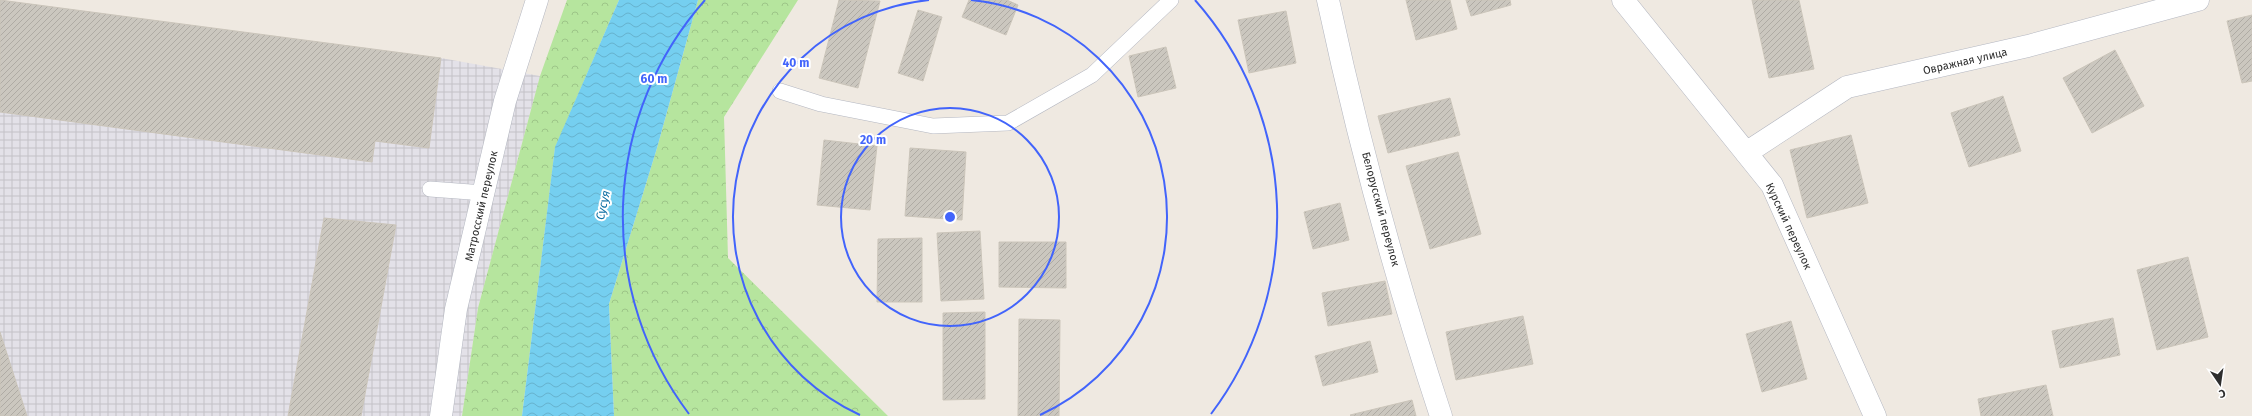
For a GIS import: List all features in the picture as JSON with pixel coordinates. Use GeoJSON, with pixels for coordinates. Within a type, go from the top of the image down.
{"type":"FeatureCollection","features":[{"type":"Feature","properties":{"kind":"street","name":"Матросский переулок"},"geometry":{"type":"LineString","coordinates":[[441,416],[456,309],[505,101],[537,0]]}},
{"type":"Feature","properties":{"kind":"street","name":"Белорусский переулок"},"geometry":{"type":"LineString","coordinates":[[1328,0],[1341,61],[1412,329],[1441,416]]}},
{"type":"Feature","properties":{"kind":"street","name":"Курский переулок"},"geometry":{"type":"LineString","coordinates":[[1623,0],[1772,185],[1875,416]]}},
{"type":"Feature","properties":{"kind":"street","name":"Овражная улица"},"geometry":{"type":"LineString","coordinates":[[1746,153],[1847,87],[2028,46],[2198,0]]}},
{"type":"Feature","properties":{"kind":"lane"},"geometry":{"type":"LineString","coordinates":[[780,91],[821,104],[933,126],[1008,123],[1092,75],[1171,0]]}},
{"type":"Feature","properties":{"kind":"lane"},"geometry":{"type":"LineString","coordinates":[[430,189],[484,193]]}},
{"type":"Feature","properties":{"kind":"shaded area"},"geometry":{"type":"Polygon","coordinates":[[[0,0],[441,58],[540,76],[478,308],[462,416],[0,416],[0,0]]]}},
{"type":"Feature","properties":{"kind":"green space"},"geometry":{"type":"Polygon","coordinates":[[[567,0],[619,0],[555,148],[522,416],[462,416],[478,308],[540,76],[567,0]]]}},
{"type":"Feature","properties":{"kind":"green space"},"geometry":{"type":"Polygon","coordinates":[[[698,0],[798,0],[724,117],[728,258],[888,416],[614,416],[609,304],[657,148],[698,0]]]}},
{"type":"Feature","properties":{"kind":"water","name":"Сусуя"},"geometry":{"type":"Polygon","coordinates":[[[619,0],[698,0],[657,148],[609,304],[614,416],[522,416],[555,147],[619,0]]]}},
{"type":"Feature","properties":{"kind":"building"},"geometry":{"type":"Polygon","coordinates":[[[0,0],[441,58],[429,148],[375,141],[372,162],[0,112],[0,0]]]}},
{"type":"Feature","properties":{"kind":"building"},"geometry":{"type":"Polygon","coordinates":[[[839,0],[880,1],[858,88],[819,78],[839,0]]]}},
{"type":"Feature","properties":{"kind":"building"},"geometry":{"type":"Polygon","coordinates":[[[969,0],[1007,0],[1018,5],[1006,35],[962,17],[969,0]]]}},
{"type":"Feature","properties":{"kind":"building"},"geometry":{"type":"Polygon","coordinates":[[[1406,0],[1450,0],[1457,29],[1416,40],[1406,0]]]}},
{"type":"Feature","properties":{"kind":"building"},"geometry":{"type":"Polygon","coordinates":[[[1466,0],[1510,0],[1511,5],[1471,16],[1466,0]]]}},
{"type":"Feature","properties":{"kind":"building"},"geometry":{"type":"Polygon","coordinates":[[[1752,0],[1799,0],[1814,69],[1769,78],[1752,0]]]}},
{"type":"Feature","properties":{"kind":"building"},"geometry":{"type":"Polygon","coordinates":[[[918,10],[942,17],[923,81],[898,73],[918,10]]]}},
{"type":"Feature","properties":{"kind":"building"},"geometry":{"type":"Polygon","coordinates":[[[1286,11],[1296,63],[1249,73],[1238,20],[1286,11]]]}},
{"type":"Feature","properties":{"kind":"building"},"geometry":{"type":"Polygon","coordinates":[[[2252,15],[2252,81],[2242,83],[2227,21],[2252,15]]]}},
{"type":"Feature","properties":{"kind":"building"},"geometry":{"type":"Polygon","coordinates":[[[1166,47],[1176,88],[1138,97],[1129,56],[1166,47]]]}},
{"type":"Feature","properties":{"kind":"building"},"geometry":{"type":"Polygon","coordinates":[[[2115,50],[2144,106],[2092,133],[2063,78],[2115,50]]]}},
{"type":"Feature","properties":{"kind":"building"},"geometry":{"type":"Polygon","coordinates":[[[2003,96],[2021,151],[1969,167],[1951,113],[2003,96]]]}},
{"type":"Feature","properties":{"kind":"building"},"geometry":{"type":"Polygon","coordinates":[[[1450,98],[1460,135],[1388,153],[1378,116],[1450,98]]]}},
{"type":"Feature","properties":{"kind":"building"},"geometry":{"type":"Polygon","coordinates":[[[1851,135],[1868,203],[1807,218],[1790,150],[1851,135]]]}},
{"type":"Feature","properties":{"kind":"building"},"geometry":{"type":"Polygon","coordinates":[[[824,140],[877,146],[870,210],[817,205],[824,140]]]}},
{"type":"Feature","properties":{"kind":"building"},"geometry":{"type":"Polygon","coordinates":[[[910,148],[966,152],[962,220],[905,216],[910,148]]]}},
{"type":"Feature","properties":{"kind":"building"},"geometry":{"type":"Polygon","coordinates":[[[1458,152],[1481,234],[1430,249],[1406,166],[1458,152]]]}},
{"type":"Feature","properties":{"kind":"building"},"geometry":{"type":"Polygon","coordinates":[[[1340,203],[1349,240],[1313,249],[1304,212],[1340,203]]]}},
{"type":"Feature","properties":{"kind":"building"},"geometry":{"type":"Polygon","coordinates":[[[324,218],[396,225],[361,416],[288,416],[324,218]]]}},
{"type":"Feature","properties":{"kind":"building"},"geometry":{"type":"Polygon","coordinates":[[[980,231],[984,299],[941,301],[937,233],[980,231]]]}},
{"type":"Feature","properties":{"kind":"building"},"geometry":{"type":"Polygon","coordinates":[[[922,238],[922,302],[877,302],[878,239],[922,238]]]}},
{"type":"Feature","properties":{"kind":"building"},"geometry":{"type":"Polygon","coordinates":[[[999,242],[1066,242],[1066,288],[999,287],[999,242]]]}},
{"type":"Feature","properties":{"kind":"building"},"geometry":{"type":"Polygon","coordinates":[[[2188,257],[2208,337],[2157,350],[2137,270],[2188,257]]]}},
{"type":"Feature","properties":{"kind":"building"},"geometry":{"type":"Polygon","coordinates":[[[1385,281],[1392,314],[1328,326],[1322,293],[1385,281]]]}},
{"type":"Feature","properties":{"kind":"building"},"geometry":{"type":"Polygon","coordinates":[[[985,312],[985,399],[943,400],[943,313],[985,312]]]}},
{"type":"Feature","properties":{"kind":"building"},"geometry":{"type":"Polygon","coordinates":[[[1523,316],[1533,364],[1456,380],[1446,332],[1523,316]]]}},
{"type":"Feature","properties":{"kind":"building"},"geometry":{"type":"Polygon","coordinates":[[[2113,318],[2120,355],[2060,368],[2052,331],[2113,318]]]}},
{"type":"Feature","properties":{"kind":"building"},"geometry":{"type":"Polygon","coordinates":[[[1019,319],[1060,320],[1059,416],[1018,416],[1019,319]]]}},
{"type":"Feature","properties":{"kind":"building"},"geometry":{"type":"Polygon","coordinates":[[[1791,321],[1807,379],[1762,392],[1746,334],[1791,321]]]}},
{"type":"Feature","properties":{"kind":"building"},"geometry":{"type":"Polygon","coordinates":[[[0,332],[27,416],[0,416],[0,332]]]}},
{"type":"Feature","properties":{"kind":"building"},"geometry":{"type":"Polygon","coordinates":[[[1370,341],[1378,372],[1323,386],[1315,356],[1370,341]]]}},
{"type":"Feature","properties":{"kind":"building"},"geometry":{"type":"Polygon","coordinates":[[[2046,385],[2053,416],[1981,416],[1978,399],[2046,385]]]}},
{"type":"Feature","properties":{"kind":"building"},"geometry":{"type":"Polygon","coordinates":[[[1412,400],[1416,416],[1350,415],[1412,400]]]}}]}
